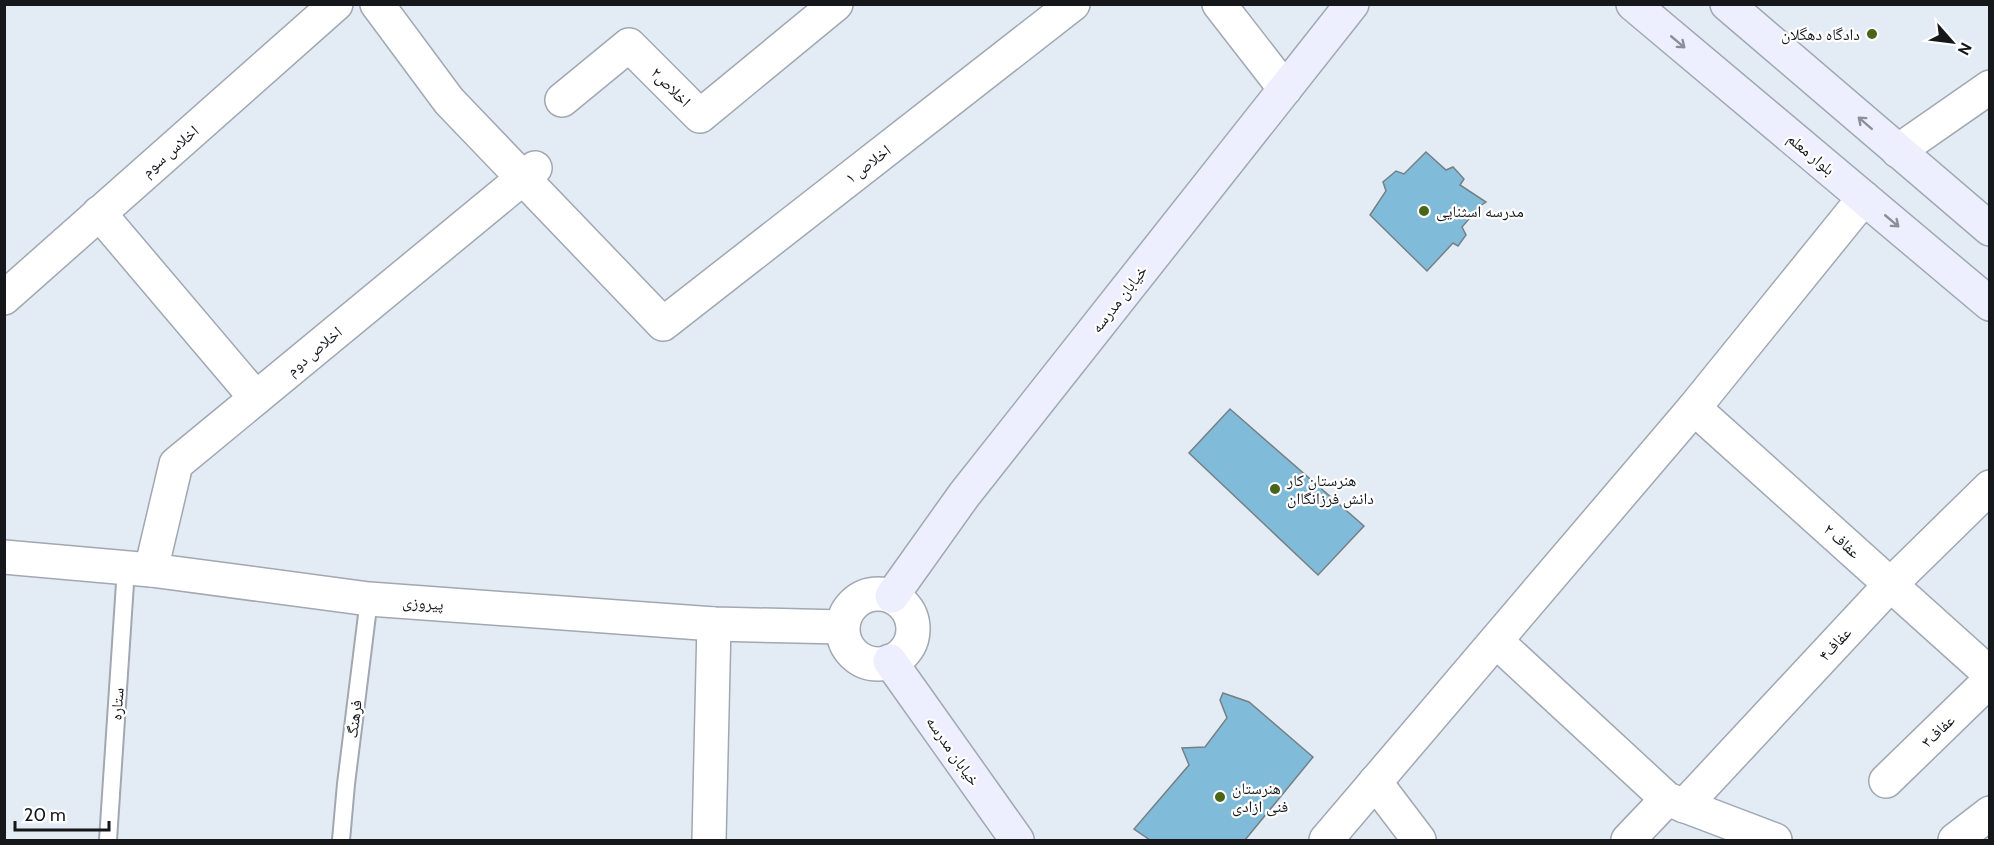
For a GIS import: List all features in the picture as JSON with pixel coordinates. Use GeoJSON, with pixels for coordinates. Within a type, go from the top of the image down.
{"type":"FeatureCollection","features":[{"type":"Feature","properties":{"kind":"main road","name":"خیابان مدرسه"},"geometry":{"type":"LineString","coordinates":[[892,596],[971,485],[1352,4]]}},
{"type":"Feature","properties":{"kind":"main road","name":"بلوار معلم"},"geometry":{"type":"LineString","coordinates":[[1633,4],[1989,304]]}},
{"type":"Feature","properties":{"kind":"main road"},"geometry":{"type":"LineString","coordinates":[[1727,4],[1989,229]]}},
{"type":"Feature","properties":{"kind":"main road","name":"خیابان مدرسه"},"geometry":{"type":"LineString","coordinates":[[890,662],[1017,840]]}},
{"type":"Feature","properties":{"kind":"street","name":"اخلاس سوم"},"geometry":{"type":"LineString","coordinates":[[4,298],[336,4]]}},
{"type":"Feature","properties":{"kind":"street"},"geometry":{"type":"LineString","coordinates":[[377,4],[449,101],[529,173]]}},
{"type":"Feature","properties":{"kind":"street","name":"اخلاص ۱"},"geometry":{"type":"LineString","coordinates":[[529,173],[663,324],[1073,4]]}},
{"type":"Feature","properties":{"kind":"street"},"geometry":{"type":"LineString","coordinates":[[1219,4],[1285,89]]}},
{"type":"Feature","properties":{"kind":"street","name":"اخلاص۲"},"geometry":{"type":"LineString","coordinates":[[562,100],[628,45],[700,116],[819,10]]}},
{"type":"Feature","properties":{"kind":"street"},"geometry":{"type":"LineString","coordinates":[[1898,151],[1989,87]]}},
{"type":"Feature","properties":{"kind":"street","name":"اخلاص دوم"},"geometry":{"type":"LineString","coordinates":[[139,569],[176,464],[529,173]]}},
{"type":"Feature","properties":{"kind":"street"},"geometry":{"type":"LineString","coordinates":[[1326,840],[1694,408],[1864,198]]}},
{"type":"Feature","properties":{"kind":"street"},"geometry":{"type":"LineString","coordinates":[[99,213],[256,398]]}},
{"type":"Feature","properties":{"kind":"street","name":"عفاف ۲"},"geometry":{"type":"LineString","coordinates":[[1694,408],[1989,674]]}},
{"type":"Feature","properties":{"kind":"street","name":"عفاف۴"},"geometry":{"type":"LineString","coordinates":[[1628,840],[1676,802],[1989,488]]}},
{"type":"Feature","properties":{"kind":"street","name":"پیروزی"},"geometry":{"type":"LineString","coordinates":[[4,558],[139,569],[369,599],[714,624],[842,627]]}},
{"type":"Feature","properties":{"kind":"street"},"geometry":{"type":"LineString","coordinates":[[869,594],[892,596],[901,602],[912,623],[909,646],[890,662],[879,664],[856,657],[844,639],[842,627],[850,606],[869,594]]}},
{"type":"Feature","properties":{"kind":"street"},"geometry":{"type":"LineString","coordinates":[[709,840],[714,624]]}},
{"type":"Feature","properties":{"kind":"street"},"geometry":{"type":"LineString","coordinates":[[1496,640],[1676,802],[1775,840]]}},
{"type":"Feature","properties":{"kind":"street","name":"عفاف۳"},"geometry":{"type":"LineString","coordinates":[[1886,781],[1989,680]]}},
{"type":"Feature","properties":{"kind":"street"},"geometry":{"type":"LineString","coordinates":[[1375,782],[1419,840]]}},
{"type":"Feature","properties":{"kind":"street"},"geometry":{"type":"LineString","coordinates":[[1955,840],[1989,813]]}},
{"type":"Feature","properties":{"kind":"lane","name":"ستاره"},"geometry":{"type":"LineString","coordinates":[[108,840],[139,569]]}},
{"type":"Feature","properties":{"kind":"lane","name":"فرهنگ"},"geometry":{"type":"LineString","coordinates":[[341,840],[369,599]]}},
{"type":"Feature","properties":{"kind":"building","name":"مدرسه اسثنایی"},"geometry":{"type":"Polygon","coordinates":[[[1426,152],[1446,170],[1453,167],[1464,179],[1460,185],[1486,202],[1462,227],[1466,235],[1458,246],[1453,243],[1427,271],[1370,215],[1386,191],[1383,182],[1396,171],[1404,174],[1426,152]]]}},
{"type":"Feature","properties":{"kind":"building","name":"هنرستان کار دانش فرزانگاان"},"geometry":{"type":"Polygon","coordinates":[[[1230,409],[1364,526],[1318,575],[1189,453],[1230,409]]]}},
{"type":"Feature","properties":{"kind":"building","name":"هنرستان فنی ازادی"},"geometry":{"type":"Polygon","coordinates":[[[1223,693],[1249,702],[1313,757],[1245,840],[1150,840],[1134,829],[1189,765],[1182,748],[1205,747],[1227,718],[1220,700],[1223,693]]]}},
{"type":"Feature","properties":{"kind":"place","name":"دادگاه دهگلان"},"geometry":{"type":"Point","coordinates":[1872,34]}},
{"type":"Feature","properties":{"kind":"place","name":"مدرسه اسثنایی"},"geometry":{"type":"Point","coordinates":[1424,211]}},
{"type":"Feature","properties":{"kind":"place","name":"هنرستان کار دانش فرزانگاان"},"geometry":{"type":"Point","coordinates":[1275,489]}},
{"type":"Feature","properties":{"kind":"place","name":"هنرستان فنی ازادی"},"geometry":{"type":"Point","coordinates":[1220,797]}}]}
